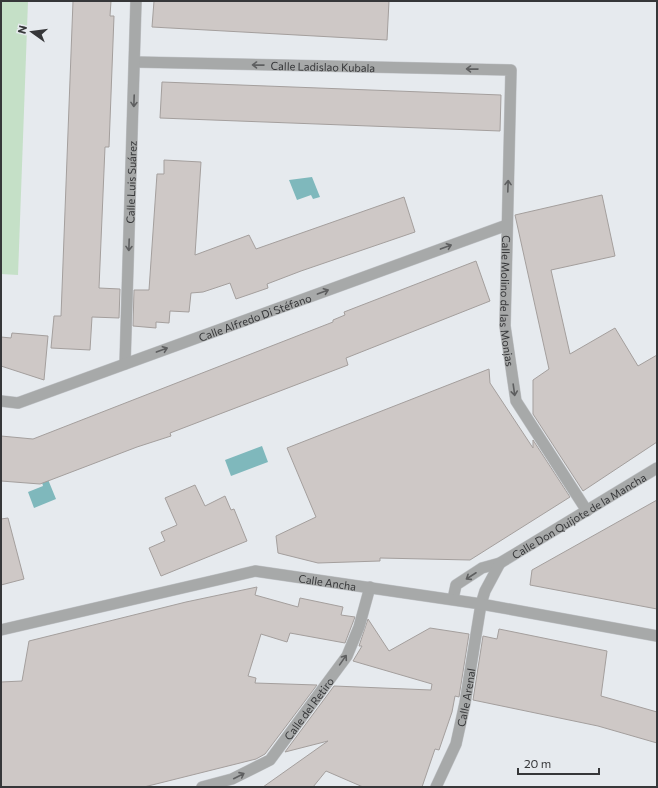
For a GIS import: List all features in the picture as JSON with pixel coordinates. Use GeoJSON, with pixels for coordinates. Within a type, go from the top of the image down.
{"type":"FeatureCollection","features":[{"type":"Feature","properties":{"kind":"street","name":"Calle Luis Suárez"},"geometry":{"type":"LineString","coordinates":[[125,364],[136,1]]}},
{"type":"Feature","properties":{"kind":"street","name":"Calle Ladislao Kubala"},"geometry":{"type":"LineString","coordinates":[[135,62],[511,70]]}},
{"type":"Feature","properties":{"kind":"street","name":"Calle Molino de las Monjas"},"geometry":{"type":"LineString","coordinates":[[511,70],[505,326],[516,401],[587,511]]}},
{"type":"Feature","properties":{"kind":"street","name":"Calle Alfredo Di Stéfano"},"geometry":{"type":"LineString","coordinates":[[1,402],[18,403],[507,225]]}},
{"type":"Feature","properties":{"kind":"street","name":"Calle Don Quijote de la Mancha"},"geometry":{"type":"LineString","coordinates":[[453,599],[456,585],[482,568],[500,563],[657,468]]}},
{"type":"Feature","properties":{"kind":"street","name":"Calle Don Quijote de la Mancha"},"geometry":{"type":"LineString","coordinates":[[481,604],[485,591],[500,563]]}},
{"type":"Feature","properties":{"kind":"street","name":"Calle Ancha"},"geometry":{"type":"LineString","coordinates":[[1,630],[255,571],[453,599],[657,636]]}},
{"type":"Feature","properties":{"kind":"street","name":"Calle del Retiro"},"geometry":{"type":"LineString","coordinates":[[202,787],[232,779],[270,760],[347,656],[359,627],[370,587]]}},
{"type":"Feature","properties":{"kind":"street","name":"Calle Arenal"},"geometry":{"type":"LineString","coordinates":[[436,787],[456,744],[465,703],[481,604]]}},
{"type":"Feature","properties":{"kind":"green space"},"geometry":{"type":"Polygon","coordinates":[[[1,1],[28,1],[18,275],[1,274],[1,1]]]}},
{"type":"Feature","properties":{"kind":"water"},"geometry":{"type":"Polygon","coordinates":[[[312,177],[320,197],[313,199],[311,195],[297,200],[289,180],[312,177]]]}},
{"type":"Feature","properties":{"kind":"water"},"geometry":{"type":"Polygon","coordinates":[[[262,446],[268,462],[231,476],[225,460],[262,446]]]}},
{"type":"Feature","properties":{"kind":"water"},"geometry":{"type":"Polygon","coordinates":[[[47,477],[56,499],[34,508],[28,492],[43,486],[41,479],[47,477]]]}},
{"type":"Feature","properties":{"kind":"building"},"geometry":{"type":"Polygon","coordinates":[[[73,1],[111,1],[110,16],[114,16],[109,147],[105,147],[99,288],[120,289],[119,318],[92,317],[90,350],[51,348],[54,316],[61,316],[73,1]]]}},
{"type":"Feature","properties":{"kind":"building"},"geometry":{"type":"Polygon","coordinates":[[[154,1],[389,1],[387,40],[152,27],[154,1]]]}},
{"type":"Feature","properties":{"kind":"building"},"geometry":{"type":"Polygon","coordinates":[[[162,82],[501,95],[500,131],[160,118],[162,82]]]}},
{"type":"Feature","properties":{"kind":"building"},"geometry":{"type":"Polygon","coordinates":[[[164,160],[201,162],[195,255],[249,235],[256,249],[404,197],[415,232],[301,271],[267,284],[268,288],[236,299],[230,283],[203,292],[191,293],[189,312],[170,311],[169,323],[156,322],[156,328],[133,326],[134,290],[149,290],[157,174],[164,174],[164,160]]]}},
{"type":"Feature","properties":{"kind":"building"},"geometry":{"type":"Polygon","coordinates":[[[602,195],[615,256],[551,270],[570,354],[615,328],[638,366],[657,355],[657,442],[583,491],[533,414],[533,380],[549,369],[515,215],[602,195]]]}},
{"type":"Feature","properties":{"kind":"building"},"geometry":{"type":"Polygon","coordinates":[[[476,261],[490,301],[346,358],[348,365],[170,433],[171,436],[137,447],[40,484],[1,481],[1,436],[33,439],[333,322],[333,320],[345,315],[344,312],[476,261]]]}},
{"type":"Feature","properties":{"kind":"building"},"geometry":{"type":"Polygon","coordinates":[[[12,333],[48,336],[44,380],[1,366],[1,337],[11,338],[12,333]]]}},
{"type":"Feature","properties":{"kind":"building"},"geometry":{"type":"Polygon","coordinates":[[[489,369],[490,383],[533,448],[533,440],[570,497],[470,560],[380,558],[380,561],[318,563],[278,553],[276,536],[316,517],[287,448],[489,369]]]}},
{"type":"Feature","properties":{"kind":"building"},"geometry":{"type":"Polygon","coordinates":[[[195,485],[205,506],[225,496],[231,510],[234,509],[247,541],[161,576],[149,548],[165,541],[161,532],[177,525],[165,498],[195,485]]]}},
{"type":"Feature","properties":{"kind":"building"},"geometry":{"type":"Polygon","coordinates":[[[657,500],[657,609],[530,585],[532,570],[657,500]]]}},
{"type":"Feature","properties":{"kind":"building"},"geometry":{"type":"Polygon","coordinates":[[[8,518],[24,579],[1,585],[1,519],[8,518]]]}},
{"type":"Feature","properties":{"kind":"building"},"geometry":{"type":"Polygon","coordinates":[[[257,587],[255,595],[298,607],[300,598],[343,607],[341,615],[355,617],[345,643],[290,633],[287,642],[261,634],[248,676],[256,678],[255,683],[317,685],[265,754],[256,759],[144,787],[1,787],[1,682],[22,681],[29,641],[186,602],[257,587]]]}},
{"type":"Feature","properties":{"kind":"building"},"geometry":{"type":"Polygon","coordinates":[[[368,619],[389,651],[430,628],[469,634],[459,697],[455,696],[452,712],[439,750],[435,749],[422,787],[363,787],[326,771],[313,787],[263,787],[328,741],[285,752],[334,686],[431,690],[432,684],[353,661],[362,646],[359,646],[368,619]]]}},
{"type":"Feature","properties":{"kind":"building"},"geometry":{"type":"Polygon","coordinates":[[[499,629],[607,651],[601,696],[657,712],[657,743],[598,726],[473,700],[483,636],[497,639],[499,629]]]}}]}
